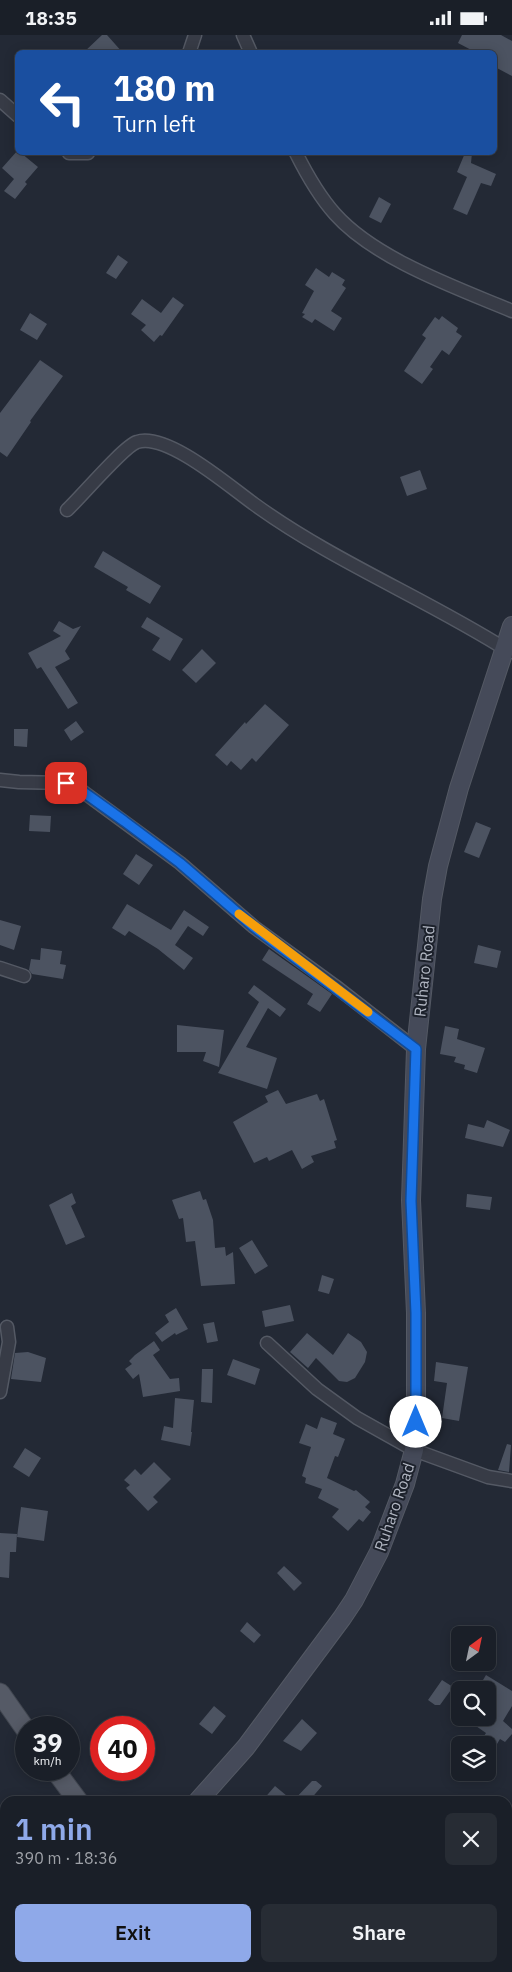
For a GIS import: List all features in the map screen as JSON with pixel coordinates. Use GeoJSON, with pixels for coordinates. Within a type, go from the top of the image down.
{"type":"FeatureCollection","features":[{"type":"Feature","properties":{"kind":"main road"},"geometry":{"type":"LineString","coordinates":[[0,1693],[16,1716]]}},
{"type":"Feature","properties":{"kind":"main road"},"geometry":{"type":"LineString","coordinates":[[63,1781],[74,1796]]}},
{"type":"Feature","properties":{"kind":"street"},"geometry":{"type":"LineString","coordinates":[[190,50],[195,35]]}},
{"type":"Feature","properties":{"kind":"street"},"geometry":{"type":"LineString","coordinates":[[243,35],[250,50]]}},
{"type":"Feature","properties":{"kind":"street"},"geometry":{"type":"LineString","coordinates":[[0,101],[15,114]]}},
{"type":"Feature","properties":{"kind":"street"},"geometry":{"type":"LineString","coordinates":[[297,155],[312,185],[335,214],[360,237],[430,277],[512,311]]}},
{"type":"Feature","properties":{"kind":"street"},"geometry":{"type":"LineString","coordinates":[[67,510],[118,458],[137,442],[154,441],[170,446],[190,458],[286,527],[508,651]]}},
{"type":"Feature","properties":{"kind":"street","name":"Ruharo Road"},"geometry":{"type":"LineString","coordinates":[[202,1796],[246,1747],[277,1707],[354,1600],[379,1551],[394,1515],[414,1450],[416,1435],[416,1313],[411,1201],[416,1049],[432,899],[438,866],[459,789],[508,651],[512,626]]}},
{"type":"Feature","properties":{"kind":"street"},"geometry":{"type":"LineString","coordinates":[[0,780],[66,783],[82,791],[180,863],[254,927],[416,1049]]}},
{"type":"Feature","properties":{"kind":"street"},"geometry":{"type":"LineString","coordinates":[[0,968],[24,976]]}},
{"type":"Feature","properties":{"kind":"street"},"geometry":{"type":"LineString","coordinates":[[0,1392],[9,1341],[7,1327]]}},
{"type":"Feature","properties":{"kind":"street"},"geometry":{"type":"LineString","coordinates":[[267,1343],[336,1404],[357,1419],[414,1450],[488,1477],[512,1481]]}},
{"type":"Feature","properties":{"kind":"building"},"geometry":{"type":"Polygon","coordinates":[[[102,35],[107,35],[120,50],[86,50],[102,35]]]}},
{"type":"Feature","properties":{"kind":"building"},"geometry":{"type":"Polygon","coordinates":[[[462,35],[501,35],[512,41],[512,76],[497,68],[497,50],[471,50],[458,43],[462,35]]]}},
{"type":"Feature","properties":{"kind":"building"},"geometry":{"type":"Polygon","coordinates":[[[15,153],[15,155],[23,155],[38,167],[25,182],[27,184],[15,199],[4,191],[14,179],[2,168],[15,153]]]}},
{"type":"Feature","properties":{"kind":"building"},"geometry":{"type":"Polygon","coordinates":[[[464,155],[472,155],[471,163],[496,174],[491,186],[481,183],[467,215],[453,209],[467,177],[457,172],[464,155]]]}},
{"type":"Feature","properties":{"kind":"building"},"geometry":{"type":"Polygon","coordinates":[[[379,197],[391,204],[381,223],[369,217],[379,197]]]}},
{"type":"Feature","properties":{"kind":"building"},"geometry":{"type":"Polygon","coordinates":[[[118,255],[128,262],[116,279],[106,273],[118,255]]]}},
{"type":"Feature","properties":{"kind":"building"},"geometry":{"type":"Polygon","coordinates":[[[316,268],[329,277],[332,272],[345,280],[342,285],[346,288],[331,311],[342,318],[334,331],[315,319],[312,323],[302,317],[305,314],[302,313],[314,291],[305,285],[316,268]]]}},
{"type":"Feature","properties":{"kind":"building"},"geometry":{"type":"Polygon","coordinates":[[[173,297],[184,305],[162,336],[160,335],[154,342],[141,330],[146,325],[131,314],[142,299],[161,313],[173,297]]]}},
{"type":"Feature","properties":{"kind":"building"},"geometry":{"type":"Polygon","coordinates":[[[30,313],[47,324],[37,340],[20,330],[30,313]]]}},
{"type":"Feature","properties":{"kind":"building"},"geometry":{"type":"Polygon","coordinates":[[[442,316],[458,328],[456,332],[462,336],[449,355],[442,350],[430,367],[433,369],[422,384],[404,371],[426,338],[422,335],[435,317],[439,320],[442,316]]]}},
{"type":"Feature","properties":{"kind":"building"},"geometry":{"type":"Polygon","coordinates":[[[40,360],[63,376],[30,421],[7,457],[0,452],[0,413],[40,360]]]}},
{"type":"Feature","properties":{"kind":"building"},"geometry":{"type":"Polygon","coordinates":[[[420,470],[427,489],[407,496],[400,477],[420,470]]]}},
{"type":"Feature","properties":{"kind":"building"},"geometry":{"type":"Polygon","coordinates":[[[103,551],[161,586],[150,604],[126,590],[128,587],[94,567],[103,551]]]}},
{"type":"Feature","properties":{"kind":"building"},"geometry":{"type":"Polygon","coordinates":[[[147,617],[183,639],[170,661],[152,650],[160,638],[141,627],[147,617]]]}},
{"type":"Feature","properties":{"kind":"building"},"geometry":{"type":"Polygon","coordinates":[[[59,621],[73,629],[81,626],[65,651],[70,659],[55,667],[78,703],[68,709],[41,667],[37,669],[28,653],[61,636],[53,631],[59,621]]]}},
{"type":"Feature","properties":{"kind":"building"},"geometry":{"type":"Polygon","coordinates":[[[202,649],[216,663],[196,683],[182,670],[202,649]]]}},
{"type":"Feature","properties":{"kind":"building"},"geometry":{"type":"Polygon","coordinates":[[[265,704],[289,725],[256,762],[252,758],[241,770],[231,761],[227,766],[215,755],[245,722],[246,724],[265,704]]]}},
{"type":"Feature","properties":{"kind":"building"},"geometry":{"type":"Polygon","coordinates":[[[76,721],[84,732],[71,741],[64,730],[76,721]]]}},
{"type":"Feature","properties":{"kind":"building"},"geometry":{"type":"Polygon","coordinates":[[[14,729],[28,729],[27,747],[14,746],[14,729]]]}},
{"type":"Feature","properties":{"kind":"building"},"geometry":{"type":"Polygon","coordinates":[[[30,815],[51,816],[50,832],[29,831],[30,815]]]}},
{"type":"Feature","properties":{"kind":"building"},"geometry":{"type":"Polygon","coordinates":[[[476,822],[491,828],[479,858],[464,852],[476,822]]]}},
{"type":"Feature","properties":{"kind":"building"},"geometry":{"type":"Polygon","coordinates":[[[136,854],[153,865],[139,885],[123,874],[136,854]]]}},
{"type":"Feature","properties":{"kind":"building"},"geometry":{"type":"Polygon","coordinates":[[[127,904],[171,930],[184,910],[209,927],[203,936],[188,926],[175,945],[193,958],[184,970],[158,949],[129,931],[125,936],[112,928],[127,904]]]}},
{"type":"Feature","properties":{"kind":"building"},"geometry":{"type":"Polygon","coordinates":[[[0,920],[21,926],[14,950],[0,945],[0,920]]]}},
{"type":"Feature","properties":{"kind":"building"},"geometry":{"type":"Polygon","coordinates":[[[478,945],[501,951],[497,968],[474,963],[478,945]]]}},
{"type":"Feature","properties":{"kind":"building"},"geometry":{"type":"Polygon","coordinates":[[[41,948],[62,951],[60,964],[66,965],[63,979],[32,974],[29,970],[31,959],[40,960],[41,948]]]}},
{"type":"Feature","properties":{"kind":"building"},"geometry":{"type":"Polygon","coordinates":[[[269,949],[332,994],[320,1012],[307,1004],[313,994],[262,960],[269,949]]]}},
{"type":"Feature","properties":{"kind":"building"},"geometry":{"type":"Polygon","coordinates":[[[254,985],[286,1009],[280,1017],[268,1008],[246,1047],[277,1058],[267,1089],[218,1073],[259,1002],[248,993],[254,985]]]}},
{"type":"Feature","properties":{"kind":"building"},"geometry":{"type":"Polygon","coordinates":[[[177,1025],[224,1030],[219,1067],[203,1061],[206,1052],[177,1052],[177,1025]]]}},
{"type":"Feature","properties":{"kind":"building"},"geometry":{"type":"Polygon","coordinates":[[[445,1026],[459,1029],[457,1039],[485,1048],[477,1073],[464,1069],[465,1065],[454,1062],[456,1057],[440,1054],[445,1026]]]}},
{"type":"Feature","properties":{"kind":"building"},"geometry":{"type":"Polygon","coordinates":[[[278,1090],[286,1104],[317,1094],[320,1101],[324,1099],[337,1140],[334,1141],[336,1148],[311,1156],[314,1162],[302,1169],[292,1150],[269,1161],[267,1157],[254,1163],[233,1122],[268,1102],[265,1096],[278,1090]]]}},
{"type":"Feature","properties":{"kind":"building"},"geometry":{"type":"Polygon","coordinates":[[[487,1120],[510,1130],[503,1147],[465,1138],[468,1124],[484,1128],[487,1120]]]}},
{"type":"Feature","properties":{"kind":"building"},"geometry":{"type":"Polygon","coordinates":[[[200,1191],[203,1200],[206,1199],[213,1220],[215,1248],[225,1247],[226,1256],[233,1252],[235,1284],[201,1286],[195,1241],[186,1242],[183,1218],[179,1219],[172,1200],[200,1191]]]}},
{"type":"Feature","properties":{"kind":"building"},"geometry":{"type":"Polygon","coordinates":[[[72,1193],[76,1203],[71,1206],[85,1237],[66,1245],[49,1205],[72,1193]]]}},
{"type":"Feature","properties":{"kind":"building"},"geometry":{"type":"Polygon","coordinates":[[[467,1194],[492,1197],[490,1210],[466,1207],[467,1194]]]}},
{"type":"Feature","properties":{"kind":"building"},"geometry":{"type":"Polygon","coordinates":[[[252,1240],[268,1266],[255,1274],[239,1248],[252,1240]]]}},
{"type":"Feature","properties":{"kind":"building"},"geometry":{"type":"Polygon","coordinates":[[[322,1275],[334,1279],[329,1294],[318,1291],[322,1275]]]}},
{"type":"Feature","properties":{"kind":"building"},"geometry":{"type":"Polygon","coordinates":[[[290,1305],[294,1321],[265,1327],[262,1311],[290,1305]]]}},
{"type":"Feature","properties":{"kind":"building"},"geometry":{"type":"Polygon","coordinates":[[[176,1308],[188,1329],[176,1335],[175,1333],[162,1342],[155,1333],[169,1322],[165,1315],[176,1308]]]}},
{"type":"Feature","properties":{"kind":"building"},"geometry":{"type":"Polygon","coordinates":[[[214,1322],[218,1341],[207,1343],[203,1324],[214,1322]]]}},
{"type":"Feature","properties":{"kind":"building"},"geometry":{"type":"Polygon","coordinates":[[[307,1333],[333,1355],[348,1333],[361,1342],[367,1352],[365,1362],[355,1378],[347,1382],[339,1381],[316,1358],[308,1368],[290,1352],[307,1333]]]}},
{"type":"Feature","properties":{"kind":"building"},"geometry":{"type":"Polygon","coordinates":[[[154,1341],[160,1350],[153,1355],[170,1379],[179,1378],[180,1391],[143,1397],[139,1374],[133,1379],[125,1369],[132,1364],[129,1361],[135,1355],[154,1341]]]}},
{"type":"Feature","properties":{"kind":"building"},"geometry":{"type":"Polygon","coordinates":[[[28,1352],[46,1358],[41,1382],[11,1379],[15,1353],[28,1352]]]}},
{"type":"Feature","properties":{"kind":"building"},"geometry":{"type":"Polygon","coordinates":[[[233,1359],[260,1369],[255,1385],[227,1375],[233,1359]]]}},
{"type":"Feature","properties":{"kind":"building"},"geometry":{"type":"Polygon","coordinates":[[[436,1362],[468,1367],[459,1421],[442,1418],[447,1383],[434,1381],[436,1362]]]}},
{"type":"Feature","properties":{"kind":"building"},"geometry":{"type":"Polygon","coordinates":[[[202,1369],[213,1369],[212,1403],[201,1402],[202,1369]]]}},
{"type":"Feature","properties":{"kind":"building"},"geometry":{"type":"Polygon","coordinates":[[[175,1398],[194,1400],[190,1446],[161,1440],[164,1426],[173,1428],[175,1398]]]}},
{"type":"Feature","properties":{"kind":"building"},"geometry":{"type":"Polygon","coordinates":[[[321,1417],[337,1423],[333,1434],[345,1439],[338,1457],[335,1456],[327,1478],[354,1491],[356,1490],[370,1502],[365,1507],[371,1512],[363,1522],[359,1519],[348,1531],[332,1517],[339,1509],[318,1498],[322,1489],[305,1483],[306,1478],[302,1476],[311,1447],[299,1443],[306,1424],[317,1429],[321,1417]]]}},
{"type":"Feature","properties":{"kind":"building"},"geometry":{"type":"Polygon","coordinates":[[[507,1444],[511,1445],[509,1472],[498,1470],[507,1444]]]}},
{"type":"Feature","properties":{"kind":"building"},"geometry":{"type":"Polygon","coordinates":[[[25,1448],[41,1458],[29,1477],[13,1467],[25,1448]]]}},
{"type":"Feature","properties":{"kind":"building"},"geometry":{"type":"Polygon","coordinates":[[[154,1462],[171,1479],[153,1497],[158,1502],[148,1511],[126,1488],[130,1485],[124,1480],[135,1469],[141,1475],[154,1462]]]}},
{"type":"Feature","properties":{"kind":"building"},"geometry":{"type":"Polygon","coordinates":[[[21,1507],[48,1511],[44,1541],[17,1537],[21,1507]]]}},
{"type":"Feature","properties":{"kind":"building"},"geometry":{"type":"Polygon","coordinates":[[[0,1533],[17,1534],[16,1552],[10,1552],[9,1578],[0,1577],[0,1533]]]}},
{"type":"Feature","properties":{"kind":"building"},"geometry":{"type":"Polygon","coordinates":[[[284,1566],[302,1583],[294,1591],[277,1573],[284,1566]]]}},
{"type":"Feature","properties":{"kind":"building"},"geometry":{"type":"Polygon","coordinates":[[[247,1622],[261,1635],[254,1643],[240,1631],[247,1622]]]}},
{"type":"Feature","properties":{"kind":"building"},"geometry":{"type":"Polygon","coordinates":[[[486,1675],[496,1681],[482,1681],[486,1675]]]}},
{"type":"Feature","properties":{"kind":"building"},"geometry":{"type":"Polygon","coordinates":[[[442,1680],[451,1686],[451,1690],[440,1705],[435,1705],[428,1700],[442,1680]]]}},
{"type":"Feature","properties":{"kind":"building"},"geometry":{"type":"Polygon","coordinates":[[[496,1681],[512,1691],[512,1706],[503,1721],[512,1729],[512,1734],[505,1742],[500,1739],[496,1746],[496,1736],[484,1736],[486,1733],[476,1726],[496,1726],[496,1681]]]}},
{"type":"Feature","properties":{"kind":"building"},"geometry":{"type":"Polygon","coordinates":[[[214,1706],[226,1716],[212,1734],[199,1724],[214,1706]]]}},
{"type":"Feature","properties":{"kind":"building"},"geometry":{"type":"Polygon","coordinates":[[[302,1719],[317,1733],[301,1751],[283,1741],[302,1719]]]}},
{"type":"Feature","properties":{"kind":"building"},"geometry":{"type":"Polygon","coordinates":[[[312,1781],[316,1781],[322,1786],[313,1796],[298,1796],[312,1781]]]}},
{"type":"Feature","properties":{"kind":"building"},"geometry":{"type":"Polygon","coordinates":[[[275,1786],[287,1796],[266,1796],[275,1786]]]}},
{"type":"Feature","properties":{"kind":"slow traffic"},"geometry":{"type":"LineString","coordinates":[[239,914],[368,1012]]}},
{"type":"Feature","properties":{"kind":"route"},"geometry":{"type":"LineString","coordinates":[[66,783],[82,791],[180,863],[254,927],[335,986],[416,1049],[411,1201],[416,1313],[416,1422]]}}]}
